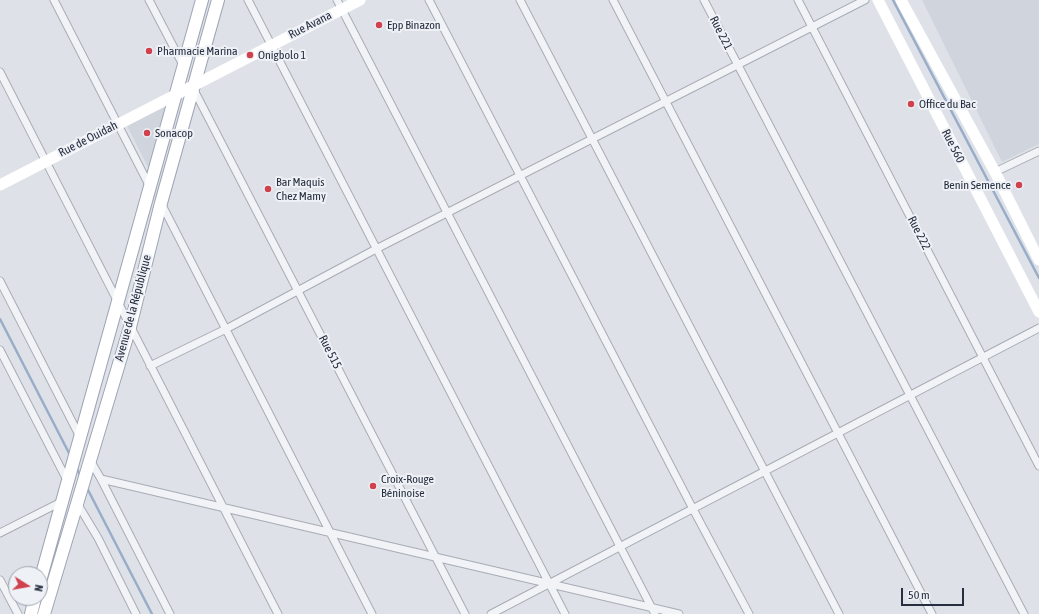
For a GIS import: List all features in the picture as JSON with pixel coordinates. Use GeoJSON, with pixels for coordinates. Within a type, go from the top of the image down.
{"type":"FeatureCollection","features":[{"type":"Feature","properties":{"kind":"main road","name":"Avenue de la République"},"geometry":{"type":"LineString","coordinates":[[45,566],[69,483],[117,302],[202,0]]}},
{"type":"Feature","properties":{"kind":"main road","name":"Avenue de la République"},"geometry":{"type":"LineString","coordinates":[[44,614],[76,501],[130,327],[161,203],[218,0]]}},
{"type":"Feature","properties":{"kind":"main road","name":"Rue Avana"},"geometry":{"type":"LineString","coordinates":[[195,86],[271,45],[339,5],[360,0]]}},
{"type":"Feature","properties":{"kind":"main road","name":"Rue 560"},"geometry":{"type":"LineString","coordinates":[[878,0],[1039,312]]}},
{"type":"Feature","properties":{"kind":"main road","name":"Rue 560"},"geometry":{"type":"LineString","coordinates":[[901,0],[995,172],[1039,260]]}},
{"type":"Feature","properties":{"kind":"main road","name":"Rue de Ouidah"},"geometry":{"type":"LineString","coordinates":[[0,185],[176,94],[195,86]]}},
{"type":"Feature","properties":{"kind":"street"},"geometry":{"type":"LineString","coordinates":[[54,0],[150,185]]}},
{"type":"Feature","properties":{"kind":"street"},"geometry":{"type":"LineString","coordinates":[[149,0],[184,67]]}},
{"type":"Feature","properties":{"kind":"street"},"geometry":{"type":"LineString","coordinates":[[248,0],[565,614]]}},
{"type":"Feature","properties":{"kind":"street"},"geometry":{"type":"LineString","coordinates":[[429,0],[692,509],[749,614]]}},
{"type":"Feature","properties":{"kind":"street"},"geometry":{"type":"LineString","coordinates":[[520,0],[839,614]]}},
{"type":"Feature","properties":{"kind":"street"},"geometry":{"type":"LineString","coordinates":[[613,0],[837,434],[932,614]]}},
{"type":"Feature","properties":{"kind":"street","name":"Rue 221"},"geometry":{"type":"LineString","coordinates":[[704,0],[1024,614]]}},
{"type":"Feature","properties":{"kind":"street","name":"Rue 222"},"geometry":{"type":"LineString","coordinates":[[798,0],[1039,466]]}},
{"type":"Feature","properties":{"kind":"street"},"geometry":{"type":"LineString","coordinates":[[150,366],[226,329],[376,249],[593,140],[665,101],[813,28],[865,0]]}},
{"type":"Feature","properties":{"kind":"street"},"geometry":{"type":"LineString","coordinates":[[339,5],[654,611]]}},
{"type":"Feature","properties":{"kind":"street"},"geometry":{"type":"LineString","coordinates":[[0,72],[278,614]]}},
{"type":"Feature","properties":{"kind":"street","name":"Rue 515"},"geometry":{"type":"LineString","coordinates":[[195,86],[465,614]]}},
{"type":"Feature","properties":{"kind":"street"},"geometry":{"type":"LineString","coordinates":[[995,172],[1039,151]]}},
{"type":"Feature","properties":{"kind":"street"},"geometry":{"type":"LineString","coordinates":[[161,203],[372,614]]}},
{"type":"Feature","properties":{"kind":"street"},"geometry":{"type":"LineString","coordinates":[[0,281],[81,439]]}},
{"type":"Feature","properties":{"kind":"street"},"geometry":{"type":"LineString","coordinates":[[491,614],[1039,328]]}},
{"type":"Feature","properties":{"kind":"street"},"geometry":{"type":"LineString","coordinates":[[0,350],[69,483]]}},
{"type":"Feature","properties":{"kind":"street"},"geometry":{"type":"LineString","coordinates":[[89,460],[101,479],[170,614]]}},
{"type":"Feature","properties":{"kind":"street"},"geometry":{"type":"LineString","coordinates":[[101,479],[549,584],[654,611],[679,614]]}},
{"type":"Feature","properties":{"kind":"street"},"geometry":{"type":"LineString","coordinates":[[0,533],[63,501]]}},
{"type":"Feature","properties":{"kind":"street"},"geometry":{"type":"LineString","coordinates":[[76,501],[98,538],[136,614]]}},
{"type":"Feature","properties":{"kind":"street"},"geometry":{"type":"LineString","coordinates":[[0,580],[18,614]]}},
{"type":"Feature","properties":{"kind":"shaded area"},"geometry":{"type":"Polygon","coordinates":[[[922,0],[1039,0],[1039,144],[1002,162],[922,0]]]}},
{"type":"Feature","properties":{"kind":"shaded area"},"geometry":{"type":"Polygon","coordinates":[[[166,106],[149,169],[127,126],[166,106]]]}},
{"type":"Feature","properties":{"kind":"waterway"},"geometry":{"type":"LineString","coordinates":[[893,0],[1039,278]]}},
{"type":"Feature","properties":{"kind":"waterway"},"geometry":{"type":"LineString","coordinates":[[0,319],[70,455]]}},
{"type":"Feature","properties":{"kind":"waterway"},"geometry":{"type":"LineString","coordinates":[[76,467],[81,477]]}},
{"type":"Feature","properties":{"kind":"waterway"},"geometry":{"type":"LineString","coordinates":[[86,486],[152,614]]}},
{"type":"Feature","properties":{"kind":"place","name":"Epp Binazon"},"geometry":{"type":"Point","coordinates":[379,25]}},
{"type":"Feature","properties":{"kind":"place","name":"Pharmacie Marina"},"geometry":{"type":"Point","coordinates":[149,51]}},
{"type":"Feature","properties":{"kind":"place","name":"Onigbolo 1"},"geometry":{"type":"Point","coordinates":[250,55]}},
{"type":"Feature","properties":{"kind":"place","name":"Office du Bac"},"geometry":{"type":"Point","coordinates":[911,104]}},
{"type":"Feature","properties":{"kind":"place","name":"Sonacop"},"geometry":{"type":"Point","coordinates":[147,133]}},
{"type":"Feature","properties":{"kind":"place","name":"Benin Semence"},"geometry":{"type":"Point","coordinates":[1019,185]}},
{"type":"Feature","properties":{"kind":"place","name":"Bar Maquis Chez Mamy"},"geometry":{"type":"Point","coordinates":[268,189]}},
{"type":"Feature","properties":{"kind":"place","name":"Croix-Rouge Béninoise"},"geometry":{"type":"Point","coordinates":[373,486]}}]}
